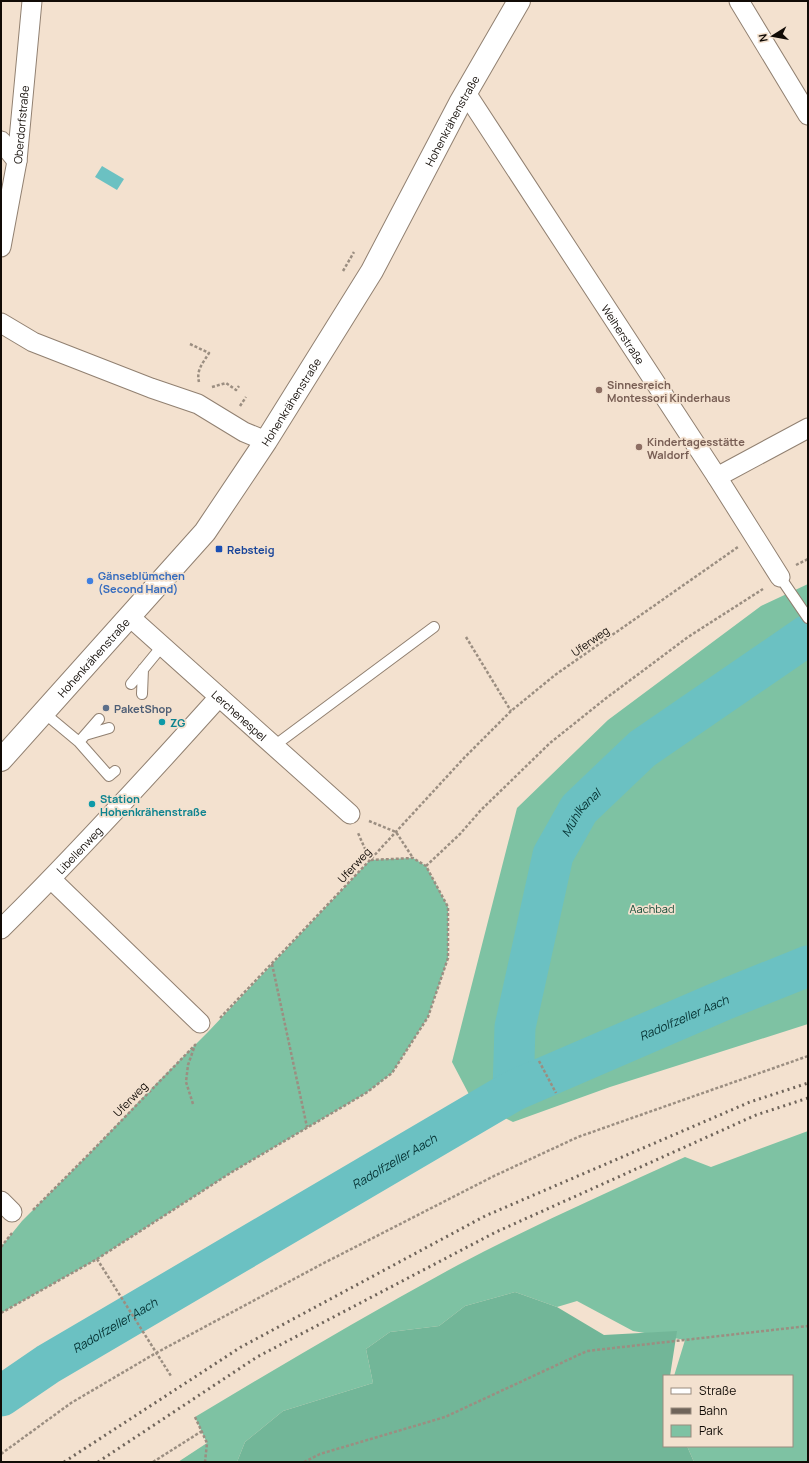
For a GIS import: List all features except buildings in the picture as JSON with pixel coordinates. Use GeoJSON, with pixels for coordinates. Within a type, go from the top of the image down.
{"type":"FeatureCollection","features":[{"type":"Feature","properties":{"kind":"main road","name":"Hohenkrähenstraße"},"geometry":{"type":"LineString","coordinates":[[1,760],[130,617],[204,532],[266,441],[372,271],[466,92],[519,1]]}},
{"type":"Feature","properties":{"kind":"street","name":"Oberdorfstraße"},"geometry":{"type":"LineString","coordinates":[[1,247],[16,161],[32,1]]}},
{"type":"Feature","properties":{"kind":"street"},"geometry":{"type":"LineString","coordinates":[[739,1],[808,115]]}},
{"type":"Feature","properties":{"kind":"street","name":"Weiherstraße"},"geometry":{"type":"LineString","coordinates":[[466,92],[717,477],[780,577]]}},
{"type":"Feature","properties":{"kind":"street"},"geometry":{"type":"LineString","coordinates":[[1,142],[16,161]]}},
{"type":"Feature","properties":{"kind":"street"},"geometry":{"type":"LineString","coordinates":[[1,323],[33,342],[151,388],[198,404],[244,432],[266,441]]}},
{"type":"Feature","properties":{"kind":"street"},"geometry":{"type":"LineString","coordinates":[[717,477],[808,428]]}},
{"type":"Feature","properties":{"kind":"street","name":"Lerchenespel"},"geometry":{"type":"LineString","coordinates":[[130,617],[350,814]]}},
{"type":"Feature","properties":{"kind":"street","name":"Libellenweg"},"geometry":{"type":"LineString","coordinates":[[1,929],[51,879],[143,782],[219,697]]}},
{"type":"Feature","properties":{"kind":"street","name":"Libellenweg"},"geometry":{"type":"LineString","coordinates":[[51,879],[200,1032]]}},
{"type":"Feature","properties":{"kind":"lane"},"geometry":{"type":"LineString","coordinates":[[780,577],[808,618]]}},
{"type":"Feature","properties":{"kind":"lane"},"geometry":{"type":"LineString","coordinates":[[274,746],[434,627]]}},
{"type":"Feature","properties":{"kind":"lane"},"geometry":{"type":"LineString","coordinates":[[131,684],[163,645]]}},
{"type":"Feature","properties":{"kind":"lane"},"geometry":{"type":"LineString","coordinates":[[142,694],[143,669]]}},
{"type":"Feature","properties":{"kind":"lane"},"geometry":{"type":"LineString","coordinates":[[43,712],[82,739],[109,776],[115,771]]}},
{"type":"Feature","properties":{"kind":"lane"},"geometry":{"type":"LineString","coordinates":[[82,739],[100,719]]}},
{"type":"Feature","properties":{"kind":"lane"},"geometry":{"type":"LineString","coordinates":[[82,739],[110,728]]}},
{"type":"Feature","properties":{"kind":"path"},"geometry":{"type":"LineString","coordinates":[[340,276],[356,250]]}},
{"type":"Feature","properties":{"kind":"path"},"geometry":{"type":"LineString","coordinates":[[190,344],[209,353],[199,369],[199,382],[203,386]]}},
{"type":"Feature","properties":{"kind":"path"},"geometry":{"type":"LineString","coordinates":[[208,387],[226,383],[236,390],[238,386]]}},
{"type":"Feature","properties":{"kind":"path","name":"Uferweg"},"geometry":{"type":"LineString","coordinates":[[218,1020],[370,860],[464,758],[511,711],[555,675],[755,536]]}},
{"type":"Feature","properties":{"kind":"path"},"geometry":{"type":"LineString","coordinates":[[426,866],[460,834],[481,810],[550,743],[604,699],[688,637],[780,577]]}},
{"type":"Feature","properties":{"kind":"path"},"geometry":{"type":"LineString","coordinates":[[466,637],[511,711]]}},
{"type":"Feature","properties":{"kind":"path"},"geometry":{"type":"LineString","coordinates":[[350,814],[370,860],[414,858]]}},
{"type":"Feature","properties":{"kind":"path"},"geometry":{"type":"LineString","coordinates":[[1,1313],[97,1259],[232,1172],[366,1093],[392,1072],[428,1017],[448,958],[448,907],[426,866],[414,858],[396,832],[350,814]]}},
{"type":"Feature","properties":{"kind":"path"},"geometry":{"type":"LineString","coordinates":[[272,963],[307,1127]]}},
{"type":"Feature","properties":{"kind":"path","name":"Uferweg"},"geometry":{"type":"LineString","coordinates":[[13,1210],[89,1154],[196,1044],[200,1032]]}},
{"type":"Feature","properties":{"kind":"path"},"geometry":{"type":"LineString","coordinates":[[193,1104],[186,1082],[188,1065],[196,1044]]}},
{"type":"Feature","properties":{"kind":"path"},"geometry":{"type":"LineString","coordinates":[[1,1454],[71,1403],[156,1354],[329,1261],[494,1176],[578,1137],[808,1056]]}},
{"type":"Feature","properties":{"kind":"path"},"geometry":{"type":"LineString","coordinates":[[539,1061],[556,1093]]}},
{"type":"Feature","properties":{"kind":"path"},"geometry":{"type":"LineString","coordinates":[[1,1246],[14,1231]]}},
{"type":"Feature","properties":{"kind":"path"},"geometry":{"type":"LineString","coordinates":[[97,1259],[171,1376]]}},
{"type":"Feature","properties":{"kind":"path"},"geometry":{"type":"LineString","coordinates":[[304,1462],[320,1454],[445,1417],[587,1351],[808,1326]]}},
{"type":"Feature","properties":{"kind":"path"},"geometry":{"type":"LineString","coordinates":[[195,1417],[207,1443],[205,1462]]}},
{"type":"Feature","properties":{"kind":"path"},"geometry":{"type":"LineString","coordinates":[[153,1462],[202,1431]]}},
{"type":"Feature","properties":{"kind":"green space","name":"Aachbad"},"geometry":{"type":"Polygon","coordinates":[[[808,584],[808,1024],[610,1087],[513,1122],[473,1102],[452,1062],[517,808],[608,720],[761,606],[808,584]]]}},
{"type":"Feature","properties":{"kind":"green space"},"geometry":{"type":"Polygon","coordinates":[[[413,858],[426,866],[448,907],[448,958],[428,1017],[392,1073],[366,1093],[232,1172],[97,1259],[1,1313],[1,1247],[22,1221],[208,1032],[370,860],[413,858]]]}},
{"type":"Feature","properties":{"kind":"green space"},"geometry":{"type":"Polygon","coordinates":[[[808,1131],[808,1462],[694,1462],[687,1447],[793,1447],[793,1375],[674,1375],[685,1340],[633,1331],[577,1301],[557,1307],[515,1292],[465,1306],[439,1326],[390,1332],[366,1349],[373,1383],[283,1411],[245,1442],[237,1462],[178,1462],[207,1443],[195,1417],[359,1320],[425,1283],[542,1223],[685,1157],[711,1167],[808,1131]]]}},
{"type":"Feature","properties":{"kind":"green space"},"geometry":{"type":"Polygon","coordinates":[[[515,1292],[557,1307],[604,1335],[677,1331],[670,1375],[663,1375],[663,1447],[687,1447],[694,1462],[237,1462],[245,1442],[283,1411],[373,1383],[366,1349],[390,1332],[439,1326],[465,1306],[515,1292]]]}},
{"type":"Feature","properties":{"kind":"water"},"geometry":{"type":"Polygon","coordinates":[[[102,166],[124,179],[117,190],[95,177],[102,166]]]}},
{"type":"Feature","properties":{"kind":"waterway","name":"Mühlkanal"},"geometry":{"type":"LineString","coordinates":[[513,1091],[515,1027],[553,855],[579,809],[642,749],[808,635]]}},
{"type":"Feature","properties":{"kind":"waterway","name":"Radolfzeller Aach"},"geometry":{"type":"LineString","coordinates":[[1,1396],[48,1364],[513,1091],[726,999],[808,966]]}},
{"type":"Feature","properties":{"kind":"railway"},"geometry":{"type":"LineString","coordinates":[[64,1462],[241,1347],[485,1216],[750,1102],[808,1083]]}},
{"type":"Feature","properties":{"kind":"railway"},"geometry":{"type":"LineString","coordinates":[[98,1462],[257,1357],[496,1232],[756,1115],[808,1098]]}},
{"type":"Feature","properties":{"kind":"place","name":"Sinnesreich Montessori Kinderhaus"},"geometry":{"type":"Point","coordinates":[599,390]}},
{"type":"Feature","properties":{"kind":"place","name":"Kindertagesstätte Waldorf"},"geometry":{"type":"Point","coordinates":[639,447]}},
{"type":"Feature","properties":{"kind":"place","name":"Rebsteig"},"geometry":{"type":"Point","coordinates":[219,549]}},
{"type":"Feature","properties":{"kind":"place","name":"Gänseblümchen (Second Hand)"},"geometry":{"type":"Point","coordinates":[90,581]}},
{"type":"Feature","properties":{"kind":"place","name":"PaketShop"},"geometry":{"type":"Point","coordinates":[106,708]}},
{"type":"Feature","properties":{"kind":"place","name":"ZG"},"geometry":{"type":"Point","coordinates":[162,722]}},
{"type":"Feature","properties":{"kind":"place","name":"Station Hohenkrähenstraße"},"geometry":{"type":"Point","coordinates":[92,804]}}]}
